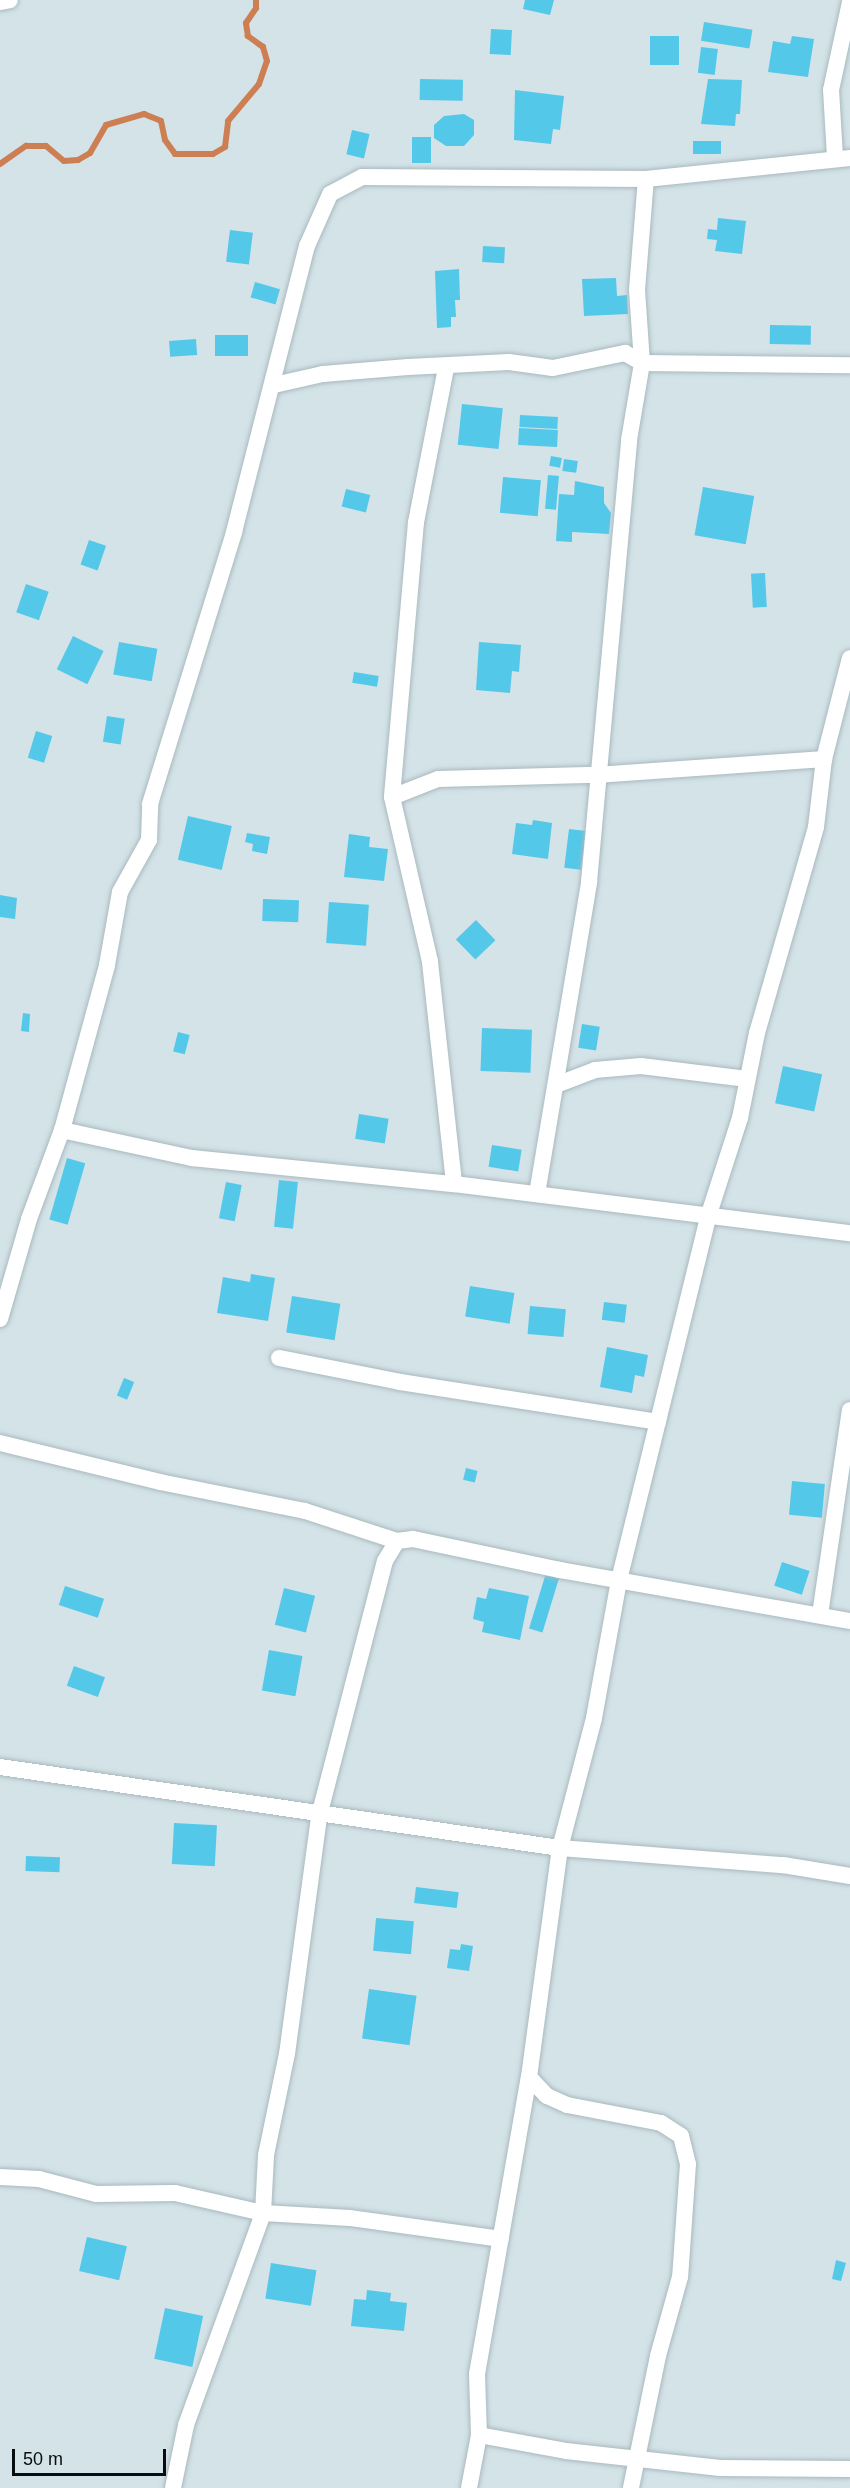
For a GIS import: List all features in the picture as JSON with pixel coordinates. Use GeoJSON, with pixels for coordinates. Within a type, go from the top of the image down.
{"type":"FeatureCollection","features":[{"type":"Feature","properties":{"kind":"street"},"geometry":{"type":"LineString","coordinates":[[0,2],[10,0]]}},
{"type":"Feature","properties":{"kind":"street"},"geometry":{"type":"LineString","coordinates":[[0,1319],[29,1219],[62,1130],[107,964],[120,892],[149,840],[150,804],[234,532],[255,444],[274,385],[308,246],[330,194],[351,180],[362,177],[646,179],[757,170],[842,158],[831,90],[850,2]]}},
{"type":"Feature","properties":{"kind":"street"},"geometry":{"type":"LineString","coordinates":[[537,1194],[589,882],[596,775],[629,440],[642,363],[637,290],[646,179]]}},
{"type":"Feature","properties":{"kind":"street"},"geometry":{"type":"LineString","coordinates":[[274,385],[323,374],[446,368],[509,362],[553,368],[625,353],[642,363],[850,365]]}},
{"type":"Feature","properties":{"kind":"street"},"geometry":{"type":"LineString","coordinates":[[446,368],[416,522],[392,797],[430,962],[454,1184]]}},
{"type":"Feature","properties":{"kind":"street"},"geometry":{"type":"LineString","coordinates":[[469,2488],[478,2435],[477,2374],[529,2077],[560,1848],[594,1719],[619,1580],[708,1217],[740,1118],[747,1079],[816,827],[824,759],[850,658]]}},
{"type":"Feature","properties":{"kind":"street"},"geometry":{"type":"LineString","coordinates":[[392,797],[438,780],[596,775],[824,759]]}},
{"type":"Feature","properties":{"kind":"street"},"geometry":{"type":"LineString","coordinates":[[556,1085],[595,1070],[641,1066],[747,1079]]}},
{"type":"Feature","properties":{"kind":"street"},"geometry":{"type":"LineString","coordinates":[[62,1130],[192,1158],[454,1184],[850,1233]]}},
{"type":"Feature","properties":{"kind":"street"},"geometry":{"type":"LineString","coordinates":[[279,1358],[400,1382],[658,1422]]}},
{"type":"Feature","properties":{"kind":"street"},"geometry":{"type":"LineString","coordinates":[[820,1616],[850,1410]]}},
{"type":"Feature","properties":{"kind":"street"},"geometry":{"type":"LineString","coordinates":[[0,1443],[160,1482],[305,1510],[397,1541],[413,1539],[619,1580],[850,1621]]}},
{"type":"Feature","properties":{"kind":"street"},"geometry":{"type":"LineString","coordinates":[[173,2488],[189,2415],[263,2213],[266,2155],[287,2054],[319,1816],[378,1583],[385,1561],[397,1541]]}},
{"type":"Feature","properties":{"kind":"street"},"geometry":{"type":"LineString","coordinates":[[0,1767],[319,1816],[560,1848],[783,1864],[850,1876]]}},
{"type":"Feature","properties":{"kind":"street"},"geometry":{"type":"LineString","coordinates":[[529,2077],[548,2096],[567,2105],[661,2123],[681,2136],[688,2164],[680,2277],[658,2356],[639,2459],[631,2488]]}},
{"type":"Feature","properties":{"kind":"street"},"geometry":{"type":"LineString","coordinates":[[0,2177],[39,2180],[96,2194],[176,2193],[263,2213],[350,2218],[501,2239]]}},
{"type":"Feature","properties":{"kind":"street"},"geometry":{"type":"LineString","coordinates":[[478,2435],[566,2451],[720,2468],[850,2469]]}},
{"type":"Feature","properties":{"kind":"building"},"geometry":{"type":"Polygon","coordinates":[[[525,0],[554,0],[550,15],[523,9],[525,0]]]}},
{"type":"Feature","properties":{"kind":"building"},"geometry":{"type":"Polygon","coordinates":[[[704,22],[752,30],[749,48],[701,41],[704,22]]]}},
{"type":"Feature","properties":{"kind":"building"},"geometry":{"type":"Polygon","coordinates":[[[491,29],[512,30],[511,55],[490,54],[491,29]]]}},
{"type":"Feature","properties":{"kind":"building"},"geometry":{"type":"Polygon","coordinates":[[[650,36],[679,36],[679,65],[650,65],[650,36]]]}},
{"type":"Feature","properties":{"kind":"building"},"geometry":{"type":"Polygon","coordinates":[[[792,36],[814,39],[808,77],[768,72],[773,41],[790,44],[792,36]]]}},
{"type":"Feature","properties":{"kind":"building"},"geometry":{"type":"Polygon","coordinates":[[[701,47],[718,49],[715,75],[698,73],[701,47]]]}},
{"type":"Feature","properties":{"kind":"building"},"geometry":{"type":"Polygon","coordinates":[[[420,79],[463,80],[463,101],[420,100],[420,79]]]}},
{"type":"Feature","properties":{"kind":"building"},"geometry":{"type":"Polygon","coordinates":[[[708,79],[742,80],[740,114],[736,114],[735,126],[701,124],[708,79]]]}},
{"type":"Feature","properties":{"kind":"building"},"geometry":{"type":"Polygon","coordinates":[[[515,90],[564,96],[560,130],[553,129],[551,144],[514,140],[515,90]]]}},
{"type":"Feature","properties":{"kind":"building"},"geometry":{"type":"Polygon","coordinates":[[[464,114],[474,120],[474,135],[464,146],[446,146],[434,138],[434,125],[444,116],[464,114]]]}},
{"type":"Feature","properties":{"kind":"building"},"geometry":{"type":"Polygon","coordinates":[[[352,130],[370,134],[364,158],[346,154],[352,130]]]}},
{"type":"Feature","properties":{"kind":"building"},"geometry":{"type":"Polygon","coordinates":[[[412,137],[431,137],[431,163],[412,163],[412,137]]]}},
{"type":"Feature","properties":{"kind":"building"},"geometry":{"type":"Polygon","coordinates":[[[693,141],[721,141],[721,154],[693,154],[693,141]]]}},
{"type":"Feature","properties":{"kind":"building"},"geometry":{"type":"Polygon","coordinates":[[[718,218],[746,221],[742,254],[715,251],[717,240],[707,239],[708,229],[717,230],[718,218]]]}},
{"type":"Feature","properties":{"kind":"building"},"geometry":{"type":"Polygon","coordinates":[[[230,230],[253,233],[249,265],[226,262],[230,230]]]}},
{"type":"Feature","properties":{"kind":"building"},"geometry":{"type":"Polygon","coordinates":[[[483,246],[505,247],[504,263],[482,262],[483,246]]]}},
{"type":"Feature","properties":{"kind":"building"},"geometry":{"type":"Polygon","coordinates":[[[459,269],[460,300],[455,300],[456,317],[451,317],[451,327],[437,328],[435,271],[459,269]]]}},
{"type":"Feature","properties":{"kind":"building"},"geometry":{"type":"Polygon","coordinates":[[[616,278],[617,296],[627,295],[628,314],[584,316],[582,279],[616,278]]]}},
{"type":"Feature","properties":{"kind":"building"},"geometry":{"type":"Polygon","coordinates":[[[255,282],[280,289],[276,305],[251,297],[255,282]]]}},
{"type":"Feature","properties":{"kind":"building"},"geometry":{"type":"Polygon","coordinates":[[[770,325],[811,326],[811,345],[770,344],[770,325]]]}},
{"type":"Feature","properties":{"kind":"building"},"geometry":{"type":"Polygon","coordinates":[[[215,335],[248,335],[248,356],[215,356],[215,335]]]}},
{"type":"Feature","properties":{"kind":"building"},"geometry":{"type":"Polygon","coordinates":[[[196,339],[197,355],[170,357],[169,341],[196,339]]]}},
{"type":"Feature","properties":{"kind":"building"},"geometry":{"type":"Polygon","coordinates":[[[462,404],[503,408],[498,449],[458,445],[462,404]]]}},
{"type":"Feature","properties":{"kind":"building"},"geometry":{"type":"Polygon","coordinates":[[[520,415],[558,417],[557,429],[519,427],[520,415]]]}},
{"type":"Feature","properties":{"kind":"building"},"geometry":{"type":"Polygon","coordinates":[[[519,428],[558,430],[557,447],[518,445],[519,428]]]}},
{"type":"Feature","properties":{"kind":"building"},"geometry":{"type":"Polygon","coordinates":[[[551,456],[562,458],[560,468],[549,466],[551,456]]]}},
{"type":"Feature","properties":{"kind":"building"},"geometry":{"type":"Polygon","coordinates":[[[564,459],[578,461],[576,473],[562,471],[564,459]]]}},
{"type":"Feature","properties":{"kind":"building"},"geometry":{"type":"Polygon","coordinates":[[[548,475],[559,476],[556,510],[545,509],[548,475]]]}},
{"type":"Feature","properties":{"kind":"building"},"geometry":{"type":"Polygon","coordinates":[[[503,477],[541,480],[538,516],[500,513],[503,477]]]}},
{"type":"Feature","properties":{"kind":"building"},"geometry":{"type":"Polygon","coordinates":[[[575,481],[604,487],[604,503],[611,513],[609,534],[572,532],[572,542],[556,541],[559,494],[574,495],[575,481]]]}},
{"type":"Feature","properties":{"kind":"building"},"geometry":{"type":"Polygon","coordinates":[[[703,487],[754,496],[746,544],[694,535],[703,487]]]}},
{"type":"Feature","properties":{"kind":"building"},"geometry":{"type":"Polygon","coordinates":[[[346,489],[370,495],[366,513],[342,506],[346,489]]]}},
{"type":"Feature","properties":{"kind":"building"},"geometry":{"type":"Polygon","coordinates":[[[89,540],[106,546],[98,570],[81,565],[89,540]]]}},
{"type":"Feature","properties":{"kind":"building"},"geometry":{"type":"Polygon","coordinates":[[[765,573],[767,607],[753,608],[751,574],[765,573]]]}},
{"type":"Feature","properties":{"kind":"building"},"geometry":{"type":"Polygon","coordinates":[[[26,584],[49,592],[39,620],[16,612],[26,584]]]}},
{"type":"Feature","properties":{"kind":"building"},"geometry":{"type":"Polygon","coordinates":[[[73,636],[104,651],[87,684],[57,669],[73,636]]]}},
{"type":"Feature","properties":{"kind":"building"},"geometry":{"type":"Polygon","coordinates":[[[119,642],[157,649],[152,681],[113,674],[119,642]]]}},
{"type":"Feature","properties":{"kind":"building"},"geometry":{"type":"Polygon","coordinates":[[[479,642],[521,645],[519,672],[512,671],[510,693],[476,690],[479,642]]]}},
{"type":"Feature","properties":{"kind":"building"},"geometry":{"type":"Polygon","coordinates":[[[354,672],[379,676],[377,687],[352,683],[354,672]]]}},
{"type":"Feature","properties":{"kind":"building"},"geometry":{"type":"Polygon","coordinates":[[[107,716],[125,719],[121,744],[103,742],[107,716]]]}},
{"type":"Feature","properties":{"kind":"building"},"geometry":{"type":"Polygon","coordinates":[[[36,731],[52,736],[44,763],[28,758],[36,731]]]}},
{"type":"Feature","properties":{"kind":"building"},"geometry":{"type":"Polygon","coordinates":[[[188,816],[232,826],[222,870],[178,860],[188,816]]]}},
{"type":"Feature","properties":{"kind":"building"},"geometry":{"type":"Polygon","coordinates":[[[533,820],[552,823],[548,859],[512,854],[516,823],[532,825],[533,820]]]}},
{"type":"Feature","properties":{"kind":"building"},"geometry":{"type":"Polygon","coordinates":[[[569,829],[586,831],[581,870],[564,868],[569,829]]]}},
{"type":"Feature","properties":{"kind":"building"},"geometry":{"type":"Polygon","coordinates":[[[247,833],[270,837],[267,854],[252,851],[253,844],[245,842],[247,833]]]}},
{"type":"Feature","properties":{"kind":"building"},"geometry":{"type":"Polygon","coordinates":[[[349,834],[370,837],[369,847],[388,849],[384,881],[344,877],[349,834]]]}},
{"type":"Feature","properties":{"kind":"building"},"geometry":{"type":"Polygon","coordinates":[[[0,895],[17,898],[15,919],[0,917],[0,895]]]}},
{"type":"Feature","properties":{"kind":"building"},"geometry":{"type":"Polygon","coordinates":[[[263,899],[299,900],[298,922],[262,921],[263,899]]]}},
{"type":"Feature","properties":{"kind":"building"},"geometry":{"type":"Polygon","coordinates":[[[329,902],[369,905],[366,946],[326,943],[329,902]]]}},
{"type":"Feature","properties":{"kind":"building"},"geometry":{"type":"Polygon","coordinates":[[[476,920],[495,940],[475,960],[456,939],[476,920]]]}},
{"type":"Feature","properties":{"kind":"building"},"geometry":{"type":"Polygon","coordinates":[[[23,1013],[30,1014],[29,1032],[21,1031],[23,1013]]]}},
{"type":"Feature","properties":{"kind":"building"},"geometry":{"type":"Polygon","coordinates":[[[582,1024],[600,1027],[596,1051],[578,1048],[582,1024]]]}},
{"type":"Feature","properties":{"kind":"building"},"geometry":{"type":"Polygon","coordinates":[[[482,1028],[532,1030],[530,1073],[480,1071],[482,1028]]]}},
{"type":"Feature","properties":{"kind":"building"},"geometry":{"type":"Polygon","coordinates":[[[178,1032],[190,1035],[185,1054],[173,1051],[178,1032]]]}},
{"type":"Feature","properties":{"kind":"building"},"geometry":{"type":"Polygon","coordinates":[[[783,1066],[822,1074],[814,1111],[775,1103],[783,1066]]]}},
{"type":"Feature","properties":{"kind":"building"},"geometry":{"type":"Polygon","coordinates":[[[359,1114],[389,1119],[385,1143],[355,1139],[359,1114]]]}},
{"type":"Feature","properties":{"kind":"building"},"geometry":{"type":"Polygon","coordinates":[[[492,1145],[522,1150],[518,1171],[489,1167],[492,1145]]]}},
{"type":"Feature","properties":{"kind":"building"},"geometry":{"type":"Polygon","coordinates":[[[67,1158],[85,1163],[68,1225],[49,1220],[67,1158]]]}},
{"type":"Feature","properties":{"kind":"building"},"geometry":{"type":"Polygon","coordinates":[[[279,1180],[298,1182],[293,1229],[274,1227],[279,1180]]]}},
{"type":"Feature","properties":{"kind":"building"},"geometry":{"type":"Polygon","coordinates":[[[226,1182],[242,1185],[235,1221],[219,1218],[226,1182]]]}},
{"type":"Feature","properties":{"kind":"building"},"geometry":{"type":"Polygon","coordinates":[[[251,1274],[275,1278],[268,1321],[217,1313],[223,1277],[250,1282],[251,1274]]]}},
{"type":"Feature","properties":{"kind":"building"},"geometry":{"type":"Polygon","coordinates":[[[470,1286],[514,1293],[510,1324],[465,1317],[470,1286]]]}},
{"type":"Feature","properties":{"kind":"building"},"geometry":{"type":"Polygon","coordinates":[[[292,1296],[340,1304],[335,1340],[286,1333],[292,1296]]]}},
{"type":"Feature","properties":{"kind":"building"},"geometry":{"type":"Polygon","coordinates":[[[604,1302],[627,1305],[625,1323],[602,1320],[604,1302]]]}},
{"type":"Feature","properties":{"kind":"building"},"geometry":{"type":"Polygon","coordinates":[[[530,1306],[566,1309],[563,1337],[528,1334],[530,1306]]]}},
{"type":"Feature","properties":{"kind":"building"},"geometry":{"type":"Polygon","coordinates":[[[607,1347],[648,1355],[644,1377],[635,1375],[632,1393],[600,1387],[607,1347]]]}},
{"type":"Feature","properties":{"kind":"building"},"geometry":{"type":"Polygon","coordinates":[[[124,1378],[134,1382],[127,1400],[117,1396],[124,1378]]]}},
{"type":"Feature","properties":{"kind":"building"},"geometry":{"type":"Polygon","coordinates":[[[466,1468],[478,1471],[475,1483],[463,1480],[466,1468]]]}},
{"type":"Feature","properties":{"kind":"building"},"geometry":{"type":"Polygon","coordinates":[[[792,1481],[825,1484],[822,1518],[789,1515],[792,1481]]]}},
{"type":"Feature","properties":{"kind":"building"},"geometry":{"type":"Polygon","coordinates":[[[782,1562],[810,1571],[802,1595],[774,1586],[782,1562]]]}},
{"type":"Feature","properties":{"kind":"building"},"geometry":{"type":"Polygon","coordinates":[[[546,1573],[559,1577],[542,1633],[529,1628],[546,1573]]]}},
{"type":"Feature","properties":{"kind":"building"},"geometry":{"type":"Polygon","coordinates":[[[65,1586],[104,1599],[98,1618],[59,1605],[65,1586]]]}},
{"type":"Feature","properties":{"kind":"building"},"geometry":{"type":"Polygon","coordinates":[[[284,1588],[315,1596],[306,1633],[275,1625],[284,1588]]]}},
{"type":"Feature","properties":{"kind":"building"},"geometry":{"type":"Polygon","coordinates":[[[489,1588],[529,1596],[520,1640],[482,1632],[484,1622],[473,1619],[477,1597],[486,1599],[489,1588]]]}},
{"type":"Feature","properties":{"kind":"building"},"geometry":{"type":"Polygon","coordinates":[[[269,1650],[302,1656],[295,1696],[262,1690],[269,1650]]]}},
{"type":"Feature","properties":{"kind":"building"},"geometry":{"type":"Polygon","coordinates":[[[74,1666],[105,1677],[98,1697],[67,1686],[74,1666]]]}},
{"type":"Feature","properties":{"kind":"building"},"geometry":{"type":"Polygon","coordinates":[[[174,1823],[217,1825],[215,1866],[172,1864],[174,1823]]]}},
{"type":"Feature","properties":{"kind":"building"},"geometry":{"type":"Polygon","coordinates":[[[26,1856],[60,1857],[59,1872],[25,1871],[26,1856]]]}},
{"type":"Feature","properties":{"kind":"building"},"geometry":{"type":"Polygon","coordinates":[[[416,1887],[459,1892],[457,1908],[414,1903],[416,1887]]]}},
{"type":"Feature","properties":{"kind":"building"},"geometry":{"type":"Polygon","coordinates":[[[376,1918],[414,1921],[411,1954],[373,1951],[376,1918]]]}},
{"type":"Feature","properties":{"kind":"building"},"geometry":{"type":"Polygon","coordinates":[[[461,1944],[473,1946],[469,1971],[447,1968],[450,1949],[460,1950],[461,1944]]]}},
{"type":"Feature","properties":{"kind":"building"},"geometry":{"type":"Polygon","coordinates":[[[369,1989],[417,1996],[410,2045],[362,2039],[369,1989]]]}},
{"type":"Feature","properties":{"kind":"building"},"geometry":{"type":"Polygon","coordinates":[[[87,2237],[127,2246],[119,2280],[79,2271],[87,2237]]]}},
{"type":"Feature","properties":{"kind":"building"},"geometry":{"type":"Polygon","coordinates":[[[836,2260],[846,2263],[841,2281],[832,2279],[836,2260]]]}},
{"type":"Feature","properties":{"kind":"building"},"geometry":{"type":"Polygon","coordinates":[[[271,2263],[316,2270],[311,2306],[265,2299],[271,2263]]]}},
{"type":"Feature","properties":{"kind":"building"},"geometry":{"type":"Polygon","coordinates":[[[367,2290],[391,2293],[390,2301],[407,2303],[404,2331],[351,2326],[354,2299],[366,2300],[367,2290]]]}},
{"type":"Feature","properties":{"kind":"building"},"geometry":{"type":"Polygon","coordinates":[[[165,2308],[203,2316],[192,2367],[154,2359],[165,2308]]]}},
{"type":"Feature","properties":{"kind":"waterway"},"geometry":{"type":"LineString","coordinates":[[0,164],[26,146],[46,146],[64,161],[78,160],[90,153],[106,125],[144,114],[161,121],[165,140],[175,154],[213,154],[225,147],[228,121],[259,84],[267,61],[263,47],[248,36],[246,23],[256,8],[256,0]]}}]}
